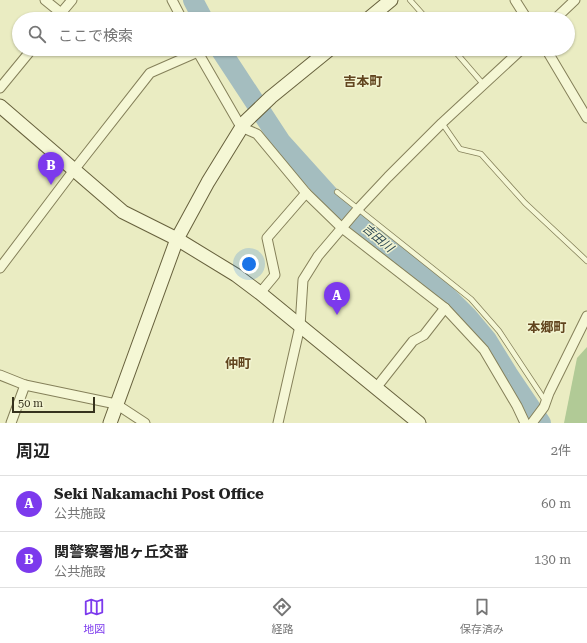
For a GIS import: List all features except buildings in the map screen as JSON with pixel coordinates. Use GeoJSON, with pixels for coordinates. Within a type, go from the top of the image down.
{"type":"FeatureCollection","features":[{"type":"Feature","properties":{"kind":"street"},"geometry":{"type":"LineString","coordinates":[[45,0],[55,12]]}},
{"type":"Feature","properties":{"kind":"street"},"geometry":{"type":"LineString","coordinates":[[62,12],[72,0]]}},
{"type":"Feature","properties":{"kind":"street"},"geometry":{"type":"LineString","coordinates":[[172,0],[178,12]]}},
{"type":"Feature","properties":{"kind":"street"},"geometry":{"type":"LineString","coordinates":[[376,12],[391,0]]}},
{"type":"Feature","properties":{"kind":"street"},"geometry":{"type":"LineString","coordinates":[[514,0],[522,12]]}},
{"type":"Feature","properties":{"kind":"street"},"geometry":{"type":"LineString","coordinates":[[562,12],[575,0]]}},
{"type":"Feature","properties":{"kind":"street"},"geometry":{"type":"LineString","coordinates":[[0,88],[26,56]]}},
{"type":"Feature","properties":{"kind":"street"},"geometry":{"type":"LineString","coordinates":[[0,268],[150,73],[185,56]]}},
{"type":"Feature","properties":{"kind":"street"},"geometry":{"type":"LineString","coordinates":[[201,56],[243,124],[257,134],[306,193],[344,227],[445,308],[484,350],[517,406],[525,423]]}},
{"type":"Feature","properties":{"kind":"street"},"geometry":{"type":"LineString","coordinates":[[110,423],[177,239],[208,182],[243,124],[271,97],[321,56]]}},
{"type":"Feature","properties":{"kind":"street"},"geometry":{"type":"LineString","coordinates":[[278,423],[300,326],[303,280],[318,256],[388,177],[442,123],[515,56]]}},
{"type":"Feature","properties":{"kind":"street"},"geometry":{"type":"LineString","coordinates":[[550,56],[587,118]]}},
{"type":"Feature","properties":{"kind":"street"},"geometry":{"type":"LineString","coordinates":[[0,106],[123,212],[177,239],[236,275],[419,423]]}},
{"type":"Feature","properties":{"kind":"street"},"geometry":{"type":"LineString","coordinates":[[260,293],[275,275],[267,238],[306,193]]}},
{"type":"Feature","properties":{"kind":"street"},"geometry":{"type":"LineString","coordinates":[[376,388],[413,341],[424,335],[445,308]]}},
{"type":"Feature","properties":{"kind":"street"},"geometry":{"type":"LineString","coordinates":[[532,423],[545,405],[587,316]]}},
{"type":"Feature","properties":{"kind":"street"},"geometry":{"type":"LineString","coordinates":[[0,375],[25,385],[116,404],[145,423]]}},
{"type":"Feature","properties":{"kind":"street"},"geometry":{"type":"LineString","coordinates":[[11,423],[25,385]]}},
{"type":"Feature","properties":{"kind":"lane"},"geometry":{"type":"LineString","coordinates":[[410,0],[421,12]]}},
{"type":"Feature","properties":{"kind":"lane"},"geometry":{"type":"LineString","coordinates":[[458,56],[484,85]]}},
{"type":"Feature","properties":{"kind":"lane"},"geometry":{"type":"LineString","coordinates":[[442,123],[460,150],[481,154],[525,203],[587,261]]}},
{"type":"Feature","properties":{"kind":"lane"},"geometry":{"type":"LineString","coordinates":[[336,192],[357,211],[471,299],[499,331],[545,405]]}},
{"type":"Feature","properties":{"kind":"green space"},"geometry":{"type":"Polygon","coordinates":[[[587,347],[587,423],[564,423],[577,358],[587,347]]]}},
{"type":"Feature","properties":{"kind":"waterway","name":"吉田川"},"geometry":{"type":"LineString","coordinates":[[193,0],[199,12]]}},
{"type":"Feature","properties":{"kind":"waterway","name":"吉田川"},"geometry":{"type":"LineString","coordinates":[[225,56],[281,142],[336,203],[443,292],[467,316],[487,340],[541,423]]}},
{"type":"Feature","properties":{"kind":"place","name":"関警察署旭ヶ丘交番"},"geometry":{"type":"Point","coordinates":[51,185]}},
{"type":"Feature","properties":{"kind":"place","name":"Seki Nakamachi Post Office"},"geometry":{"type":"Point","coordinates":[337,315]}},
{"type":"Feature","properties":{"kind":"district","name":"吉本町"},"geometry":{"type":"Point","coordinates":[363,81]}},
{"type":"Feature","properties":{"kind":"district","name":"本郷町"},"geometry":{"type":"Point","coordinates":[547,327]}},
{"type":"Feature","properties":{"kind":"district","name":"仲町"},"geometry":{"type":"Point","coordinates":[238,363]}}]}
